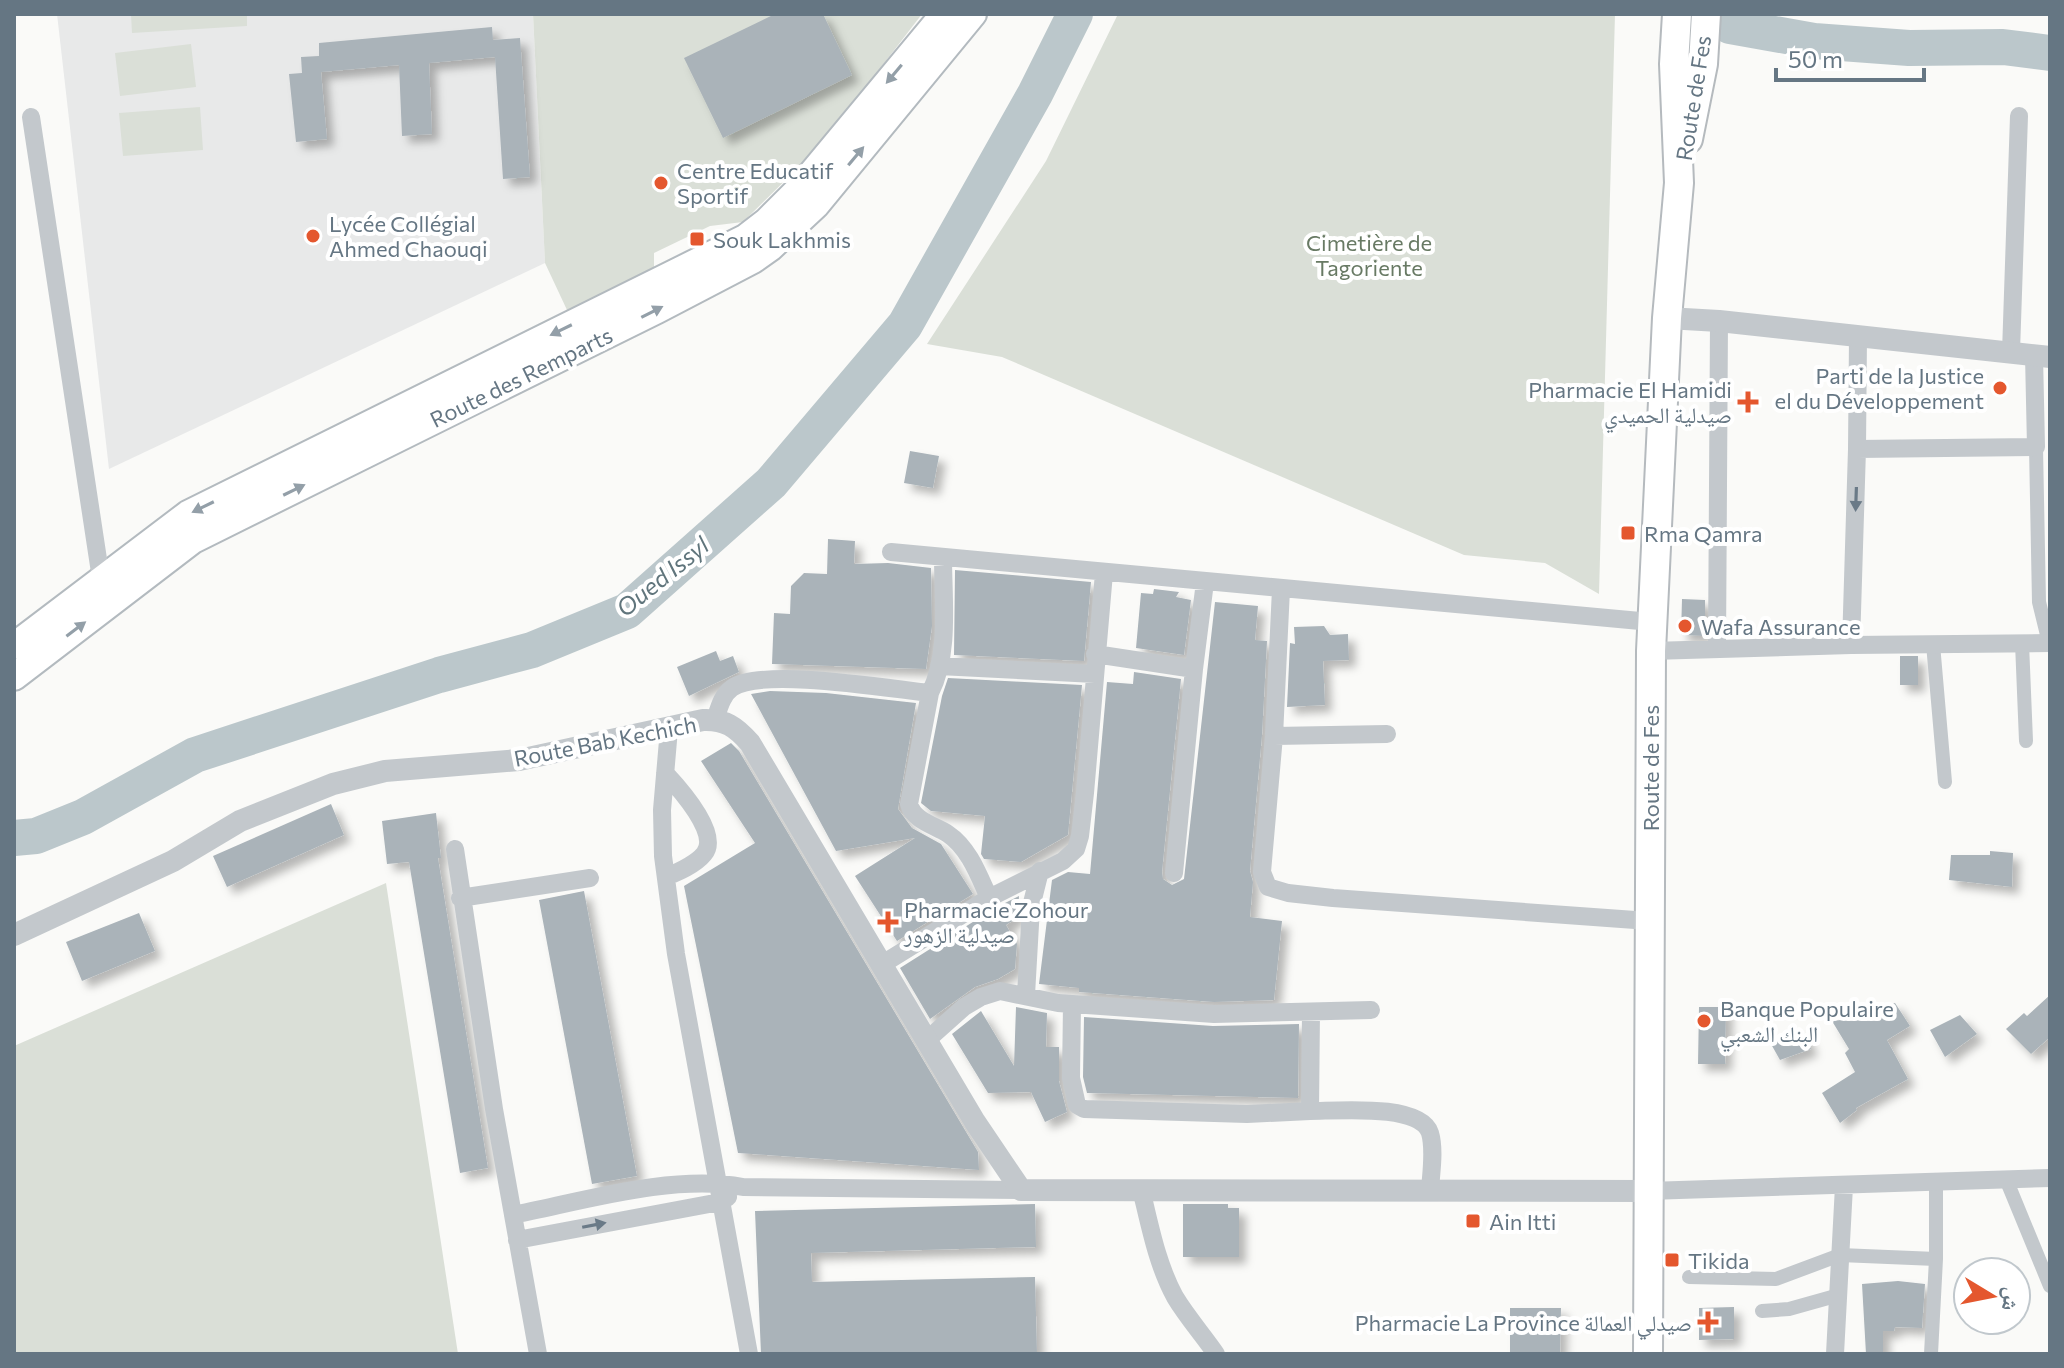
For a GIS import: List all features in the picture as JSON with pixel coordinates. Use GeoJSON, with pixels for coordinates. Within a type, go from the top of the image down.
{"type":"FeatureCollection","features":[{"type":"Feature","properties":{"kind":"main road","name":"Route des Remparts"},"geometry":{"type":"LineString","coordinates":[[14,646],[188,514],[745,238],[797,191],[944,14]]}},
{"type":"Feature","properties":{"kind":"main road","name":"Route des Remparts"},"geometry":{"type":"LineString","coordinates":[[14,677],[193,540],[753,260],[816,205],[973,14]]}},
{"type":"Feature","properties":{"kind":"main road","name":"Route de Fes"},"geometry":{"type":"LineString","coordinates":[[1677,14],[1674,64],[1679,183]]}},
{"type":"Feature","properties":{"kind":"main road","name":"Route de Fes"},"geometry":{"type":"LineString","coordinates":[[1648,1354],[1651,622],[1667,318],[1679,183],[1703,64],[1706,14]]}},
{"type":"Feature","properties":{"kind":"street"},"geometry":{"type":"LineString","coordinates":[[1651,651],[2049,643],[2039,602],[2036,447],[2019,116]]}},
{"type":"Feature","properties":{"kind":"street"},"geometry":{"type":"LineString","coordinates":[[31,117],[101,579]]}},
{"type":"Feature","properties":{"kind":"street"},"geometry":{"type":"LineString","coordinates":[[1667,318],[2032,355]]}},
{"type":"Feature","properties":{"kind":"street"},"geometry":{"type":"LineString","coordinates":[[1717,649],[1719,321]]}},
{"type":"Feature","properties":{"kind":"street"},"geometry":{"type":"LineString","coordinates":[[1851,645],[1858,337]]}},
{"type":"Feature","properties":{"kind":"street"},"geometry":{"type":"LineString","coordinates":[[1857,449],[2036,447]]}},
{"type":"Feature","properties":{"kind":"street"},"geometry":{"type":"LineString","coordinates":[[891,552],[1651,622]]}},
{"type":"Feature","properties":{"kind":"street"},"geometry":{"type":"LineString","coordinates":[[943,557],[944,616],[938,677],[930,693],[912,779],[911,809],[924,821],[957,841],[989,898]]}},
{"type":"Feature","properties":{"kind":"street"},"geometry":{"type":"LineString","coordinates":[[881,965],[989,898],[1071,856],[1080,836],[1104,573]]}},
{"type":"Feature","properties":{"kind":"street"},"geometry":{"type":"LineString","coordinates":[[1174,873],[1205,582]]}},
{"type":"Feature","properties":{"kind":"street"},"geometry":{"type":"LineString","coordinates":[[1281,589],[1274,736],[1262,872],[1265,883],[1275,891],[1649,921]]}},
{"type":"Feature","properties":{"kind":"street"},"geometry":{"type":"LineString","coordinates":[[2022,643],[2026,741]]}},
{"type":"Feature","properties":{"kind":"street"},"geometry":{"type":"LineString","coordinates":[[1933,644],[1945,782]]}},
{"type":"Feature","properties":{"kind":"street"},"geometry":{"type":"LineString","coordinates":[[1095,654],[1194,669]]}},
{"type":"Feature","properties":{"kind":"street"},"geometry":{"type":"LineString","coordinates":[[939,666],[1095,674]]}},
{"type":"Feature","properties":{"kind":"street"},"geometry":{"type":"LineString","coordinates":[[715,720],[720,702],[732,688],[760,679],[930,693]]}},
{"type":"Feature","properties":{"kind":"street","name":"Route Bab Kechich"},"geometry":{"type":"LineString","coordinates":[[14,935],[173,861],[240,821],[333,784],[385,771],[519,760],[715,720],[728,723],[740,730],[750,743],[975,1122],[1021,1190]]}},
{"type":"Feature","properties":{"kind":"street"},"geometry":{"type":"LineString","coordinates":[[669,729],[662,810],[666,877],[676,954],[749,1354]]}},
{"type":"Feature","properties":{"kind":"street"},"geometry":{"type":"LineString","coordinates":[[1274,736],[1387,734]]}},
{"type":"Feature","properties":{"kind":"street"},"geometry":{"type":"LineString","coordinates":[[665,773],[689,801],[708,836],[709,844],[703,856],[666,877]]}},
{"type":"Feature","properties":{"kind":"street"},"geometry":{"type":"LineString","coordinates":[[455,849],[460,898],[538,1354]]}},
{"type":"Feature","properties":{"kind":"street"},"geometry":{"type":"LineString","coordinates":[[1026,995],[1031,907],[1040,871]]}},
{"type":"Feature","properties":{"kind":"street"},"geometry":{"type":"LineString","coordinates":[[460,898],[590,878]]}},
{"type":"Feature","properties":{"kind":"street"},"geometry":{"type":"LineString","coordinates":[[927,1040],[964,1007],[1000,991],[1072,1004],[1214,1014],[1371,1010]]}},
{"type":"Feature","properties":{"kind":"street"},"geometry":{"type":"LineString","coordinates":[[1072,1004],[1071,1078],[1077,1105],[1084,1109],[1247,1114],[1378,1111],[1413,1115],[1423,1121],[1430,1133],[1430,1190]]}},
{"type":"Feature","properties":{"kind":"street"},"geometry":{"type":"LineString","coordinates":[[1310,1111],[1311,1012]]}},
{"type":"Feature","properties":{"kind":"street"},"geometry":{"type":"LineString","coordinates":[[513,1215],[646,1189],[717,1182],[743,1187],[1021,1190],[1648,1191],[2050,1178]]}},
{"type":"Feature","properties":{"kind":"street"},"geometry":{"type":"LineString","coordinates":[[2006,1179],[2050,1286]]}},
{"type":"Feature","properties":{"kind":"street"},"geometry":{"type":"LineString","coordinates":[[1931,1354],[1936,1183]]}},
{"type":"Feature","properties":{"kind":"street"},"geometry":{"type":"LineString","coordinates":[[1835,1354],[1844,1186]]}},
{"type":"Feature","properties":{"kind":"street"},"geometry":{"type":"LineString","coordinates":[[517,1240],[720,1202],[743,1187]]}},
{"type":"Feature","properties":{"kind":"street"},"geometry":{"type":"LineString","coordinates":[[1141,1189],[1166,1279],[1177,1300],[1216,1354]]}},
{"type":"Feature","properties":{"kind":"street"},"geometry":{"type":"LineString","coordinates":[[1689,1277],[1776,1279],[1840,1255],[1936,1259]]}},
{"type":"Feature","properties":{"kind":"street"},"geometry":{"type":"LineString","coordinates":[[1762,1311],[1789,1309],[1839,1295]]}},
{"type":"Feature","properties":{"kind":"shaded area","name":"Lycée Collégial Ahmed Chaouqi"},"geometry":{"type":"Polygon","coordinates":[[[57,14],[533,14],[545,263],[109,469],[57,14]]]}},
{"type":"Feature","properties":{"kind":"green space"},"geometry":{"type":"Polygon","coordinates":[[[131,14],[247,14],[247,26],[132,33],[131,14]]]}},
{"type":"Feature","properties":{"kind":"green space","name":"Centre Educatif Sportif"},"geometry":{"type":"Polygon","coordinates":[[[533,14],[922,14],[821,145],[743,222],[710,226],[654,253],[654,273],[567,310],[545,263],[533,14]]]}},
{"type":"Feature","properties":{"kind":"green space","name":"Cimetière de Tagoriente"},"geometry":{"type":"Polygon","coordinates":[[[1118,14],[1615,14],[1599,594],[1545,563],[1464,555],[1002,357],[927,344],[1046,161],[1118,14]]]}},
{"type":"Feature","properties":{"kind":"green space"},"geometry":{"type":"Polygon","coordinates":[[[191,44],[196,87],[120,96],[115,53],[191,44]]]}},
{"type":"Feature","properties":{"kind":"green space"},"geometry":{"type":"Polygon","coordinates":[[[200,107],[203,150],[123,156],[119,113],[200,107]]]}},
{"type":"Feature","properties":{"kind":"green space"},"geometry":{"type":"Polygon","coordinates":[[[386,883],[458,1354],[14,1354],[14,1046],[386,883]]]}},
{"type":"Feature","properties":{"kind":"building"},"geometry":{"type":"Polygon","coordinates":[[[775,14],[823,14],[852,75],[723,138],[684,58],[775,14]]]}},
{"type":"Feature","properties":{"kind":"building"},"geometry":{"type":"Polygon","coordinates":[[[492,27],[493,40],[520,38],[530,177],[503,179],[495,57],[429,63],[432,134],[402,136],[399,65],[321,72],[327,139],[296,142],[289,74],[302,73],[301,57],[319,56],[319,43],[492,27]]]}},
{"type":"Feature","properties":{"kind":"building"},"geometry":{"type":"Polygon","coordinates":[[[910,451],[939,456],[933,488],[904,483],[910,451]]]}},
{"type":"Feature","properties":{"kind":"building"},"geometry":{"type":"Polygon","coordinates":[[[828,539],[855,541],[854,564],[888,563],[931,568],[932,626],[926,669],[772,664],[774,613],[790,614],[791,586],[804,573],[827,574],[828,539]]]}},
{"type":"Feature","properties":{"kind":"building"},"geometry":{"type":"Polygon","coordinates":[[[955,570],[1091,582],[1084,661],[954,655],[955,570]]]}},
{"type":"Feature","properties":{"kind":"building"},"geometry":{"type":"Polygon","coordinates":[[[1154,589],[1179,592],[1176,597],[1191,600],[1184,655],[1136,648],[1141,593],[1153,594],[1154,589]]]}},
{"type":"Feature","properties":{"kind":"building"},"geometry":{"type":"Polygon","coordinates":[[[1682,599],[1705,600],[1705,636],[1681,635],[1682,599]]]}},
{"type":"Feature","properties":{"kind":"building"},"geometry":{"type":"Polygon","coordinates":[[[1215,602],[1258,606],[1255,640],[1267,641],[1250,871],[1253,882],[1250,917],[1282,921],[1274,1000],[1214,1002],[1079,992],[1079,988],[1039,984],[1052,880],[1068,872],[1090,874],[1107,682],[1133,684],[1134,672],[1181,679],[1162,872],[1163,879],[1172,885],[1184,879],[1215,602]]]}},
{"type":"Feature","properties":{"kind":"building"},"geometry":{"type":"Polygon","coordinates":[[[1324,626],[1330,635],[1348,634],[1349,660],[1323,661],[1325,705],[1287,707],[1290,643],[1295,644],[1294,627],[1324,626]]]}},
{"type":"Feature","properties":{"kind":"building"},"geometry":{"type":"Polygon","coordinates":[[[716,651],[720,661],[733,656],[739,672],[689,696],[677,667],[716,651]]]}},
{"type":"Feature","properties":{"kind":"building"},"geometry":{"type":"Polygon","coordinates":[[[1900,656],[1918,656],[1918,685],[1900,685],[1900,656]]]}},
{"type":"Feature","properties":{"kind":"building"},"geometry":{"type":"Polygon","coordinates":[[[948,678],[1082,685],[1068,835],[1021,862],[984,859],[981,854],[985,816],[931,811],[921,803],[948,678]]]}},
{"type":"Feature","properties":{"kind":"building"},"geometry":{"type":"Polygon","coordinates":[[[770,691],[826,693],[916,703],[898,809],[912,828],[941,844],[973,894],[897,941],[855,876],[915,838],[836,851],[751,694],[770,691]]]}},
{"type":"Feature","properties":{"kind":"building"},"geometry":{"type":"Polygon","coordinates":[[[731,743],[739,751],[978,1152],[979,1170],[738,1153],[684,886],[755,843],[701,761],[731,743]]]}},
{"type":"Feature","properties":{"kind":"building"},"geometry":{"type":"Polygon","coordinates":[[[331,804],[344,835],[227,887],[213,856],[331,804]]]}},
{"type":"Feature","properties":{"kind":"building"},"geometry":{"type":"Polygon","coordinates":[[[436,813],[441,858],[438,858],[488,1168],[460,1173],[409,862],[387,864],[382,821],[436,813]]]}},
{"type":"Feature","properties":{"kind":"building"},"geometry":{"type":"Polygon","coordinates":[[[1990,851],[2013,853],[2012,887],[1949,880],[1951,855],[1990,855],[1990,851]]]}},
{"type":"Feature","properties":{"kind":"building"},"geometry":{"type":"Polygon","coordinates":[[[584,891],[637,1176],[592,1184],[539,900],[584,891]]]}},
{"type":"Feature","properties":{"kind":"building"},"geometry":{"type":"Polygon","coordinates":[[[1019,896],[1018,917],[1006,925],[1017,944],[1015,969],[975,987],[930,1019],[900,968],[1019,896]]]}},
{"type":"Feature","properties":{"kind":"building"},"geometry":{"type":"Polygon","coordinates":[[[139,913],[155,951],[82,981],[66,942],[139,913]]]}},
{"type":"Feature","properties":{"kind":"building"},"geometry":{"type":"Polygon","coordinates":[[[2050,995],[2050,1037],[2031,1054],[2006,1029],[2024,1013],[2027,1016],[2050,995]]]}},
{"type":"Feature","properties":{"kind":"building"},"geometry":{"type":"Polygon","coordinates":[[[1876,1003],[1879,1007],[1895,1003],[1910,1026],[1887,1040],[1908,1079],[1856,1108],[1840,1123],[1822,1093],[1855,1072],[1845,1053],[1849,1049],[1832,1021],[1850,1019],[1876,1003]]]}},
{"type":"Feature","properties":{"kind":"building"},"geometry":{"type":"Polygon","coordinates":[[[1016,1007],[1047,1013],[1046,1047],[1059,1047],[1059,1081],[1067,1112],[1045,1122],[1031,1092],[988,1093],[952,1034],[981,1011],[1014,1066],[1016,1007]]]}},
{"type":"Feature","properties":{"kind":"building"},"geometry":{"type":"Polygon","coordinates":[[[1699,1007],[1726,1007],[1725,1064],[1698,1064],[1699,1007]]]}},
{"type":"Feature","properties":{"kind":"building"},"geometry":{"type":"Polygon","coordinates":[[[1960,1015],[1977,1034],[1945,1057],[1930,1030],[1960,1015]]]}},
{"type":"Feature","properties":{"kind":"building"},"geometry":{"type":"Polygon","coordinates":[[[1084,1017],[1213,1026],[1299,1024],[1298,1098],[1087,1093],[1083,1077],[1084,1017]]]}},
{"type":"Feature","properties":{"kind":"building"},"geometry":{"type":"Polygon","coordinates":[[[1803,1031],[1811,1049],[1780,1060],[1771,1044],[1803,1031]]]}},
{"type":"Feature","properties":{"kind":"building"},"geometry":{"type":"Polygon","coordinates":[[[1035,1204],[1036,1247],[811,1253],[812,1282],[1035,1277],[1037,1354],[761,1354],[755,1211],[1035,1204]]]}},
{"type":"Feature","properties":{"kind":"building"},"geometry":{"type":"Polygon","coordinates":[[[1183,1204],[1228,1204],[1228,1208],[1239,1208],[1239,1257],[1183,1257],[1183,1204]]]}},
{"type":"Feature","properties":{"kind":"building"},"geometry":{"type":"Polygon","coordinates":[[[1898,1281],[1925,1284],[1922,1328],[1895,1327],[1894,1331],[1883,1331],[1883,1354],[1866,1354],[1862,1284],[1898,1281]]]}},
{"type":"Feature","properties":{"kind":"building"},"geometry":{"type":"Polygon","coordinates":[[[1734,1307],[1734,1339],[1699,1340],[1699,1308],[1734,1307]]]}},
{"type":"Feature","properties":{"kind":"building"},"geometry":{"type":"Polygon","coordinates":[[[1510,1308],[1561,1308],[1560,1354],[1510,1354],[1510,1308]]]}},
{"type":"Feature","properties":{"kind":"waterway","name":"Oued Issyl"},"geometry":{"type":"LineString","coordinates":[[14,838],[36,836],[83,817],[195,755],[439,675],[532,650],[627,611],[771,483],[905,325],[1035,94],[1075,14]]}},
{"type":"Feature","properties":{"kind":"waterway"},"geometry":{"type":"LineString","coordinates":[[1709,14],[1730,26],[1814,41],[1909,48],[2003,47],[2050,53]]}},
{"type":"Feature","properties":{"kind":"place","name":"Centre Educatif Sportif"},"geometry":{"type":"Point","coordinates":[661,183]}},
{"type":"Feature","properties":{"kind":"place","name":"Lycée Collégial Ahmed Chaouqi"},"geometry":{"type":"Point","coordinates":[313,236]}},
{"type":"Feature","properties":{"kind":"place","name":"Souk Lakhmis"},"geometry":{"type":"Point","coordinates":[697,239]}},
{"type":"Feature","properties":{"kind":"place","name":"Parti de la Justice el du Développement"},"geometry":{"type":"Point","coordinates":[2000,388]}},
{"type":"Feature","properties":{"kind":"place","name":"Pharmacie El Hamidi صيدلية الحميدي"},"geometry":{"type":"Point","coordinates":[1748,402]}},
{"type":"Feature","properties":{"kind":"place","name":"Rma Qamra"},"geometry":{"type":"Point","coordinates":[1628,533]}},
{"type":"Feature","properties":{"kind":"place","name":"Wafa Assurance"},"geometry":{"type":"Point","coordinates":[1685,626]}},
{"type":"Feature","properties":{"kind":"place","name":"Pharmacie Zohour صيدلية الزهور"},"geometry":{"type":"Point","coordinates":[888,922]}},
{"type":"Feature","properties":{"kind":"place","name":"Banque Populaire البنك الشعبي"},"geometry":{"type":"Point","coordinates":[1704,1021]}},
{"type":"Feature","properties":{"kind":"place","name":"Ain Itti"},"geometry":{"type":"Point","coordinates":[1473,1221]}},
{"type":"Feature","properties":{"kind":"place","name":"Tikida"},"geometry":{"type":"Point","coordinates":[1672,1260]}},
{"type":"Feature","properties":{"kind":"place","name":"Pharmacie La Province صيدلي العمالة"},"geometry":{"type":"Point","coordinates":[1708,1322]}}]}
